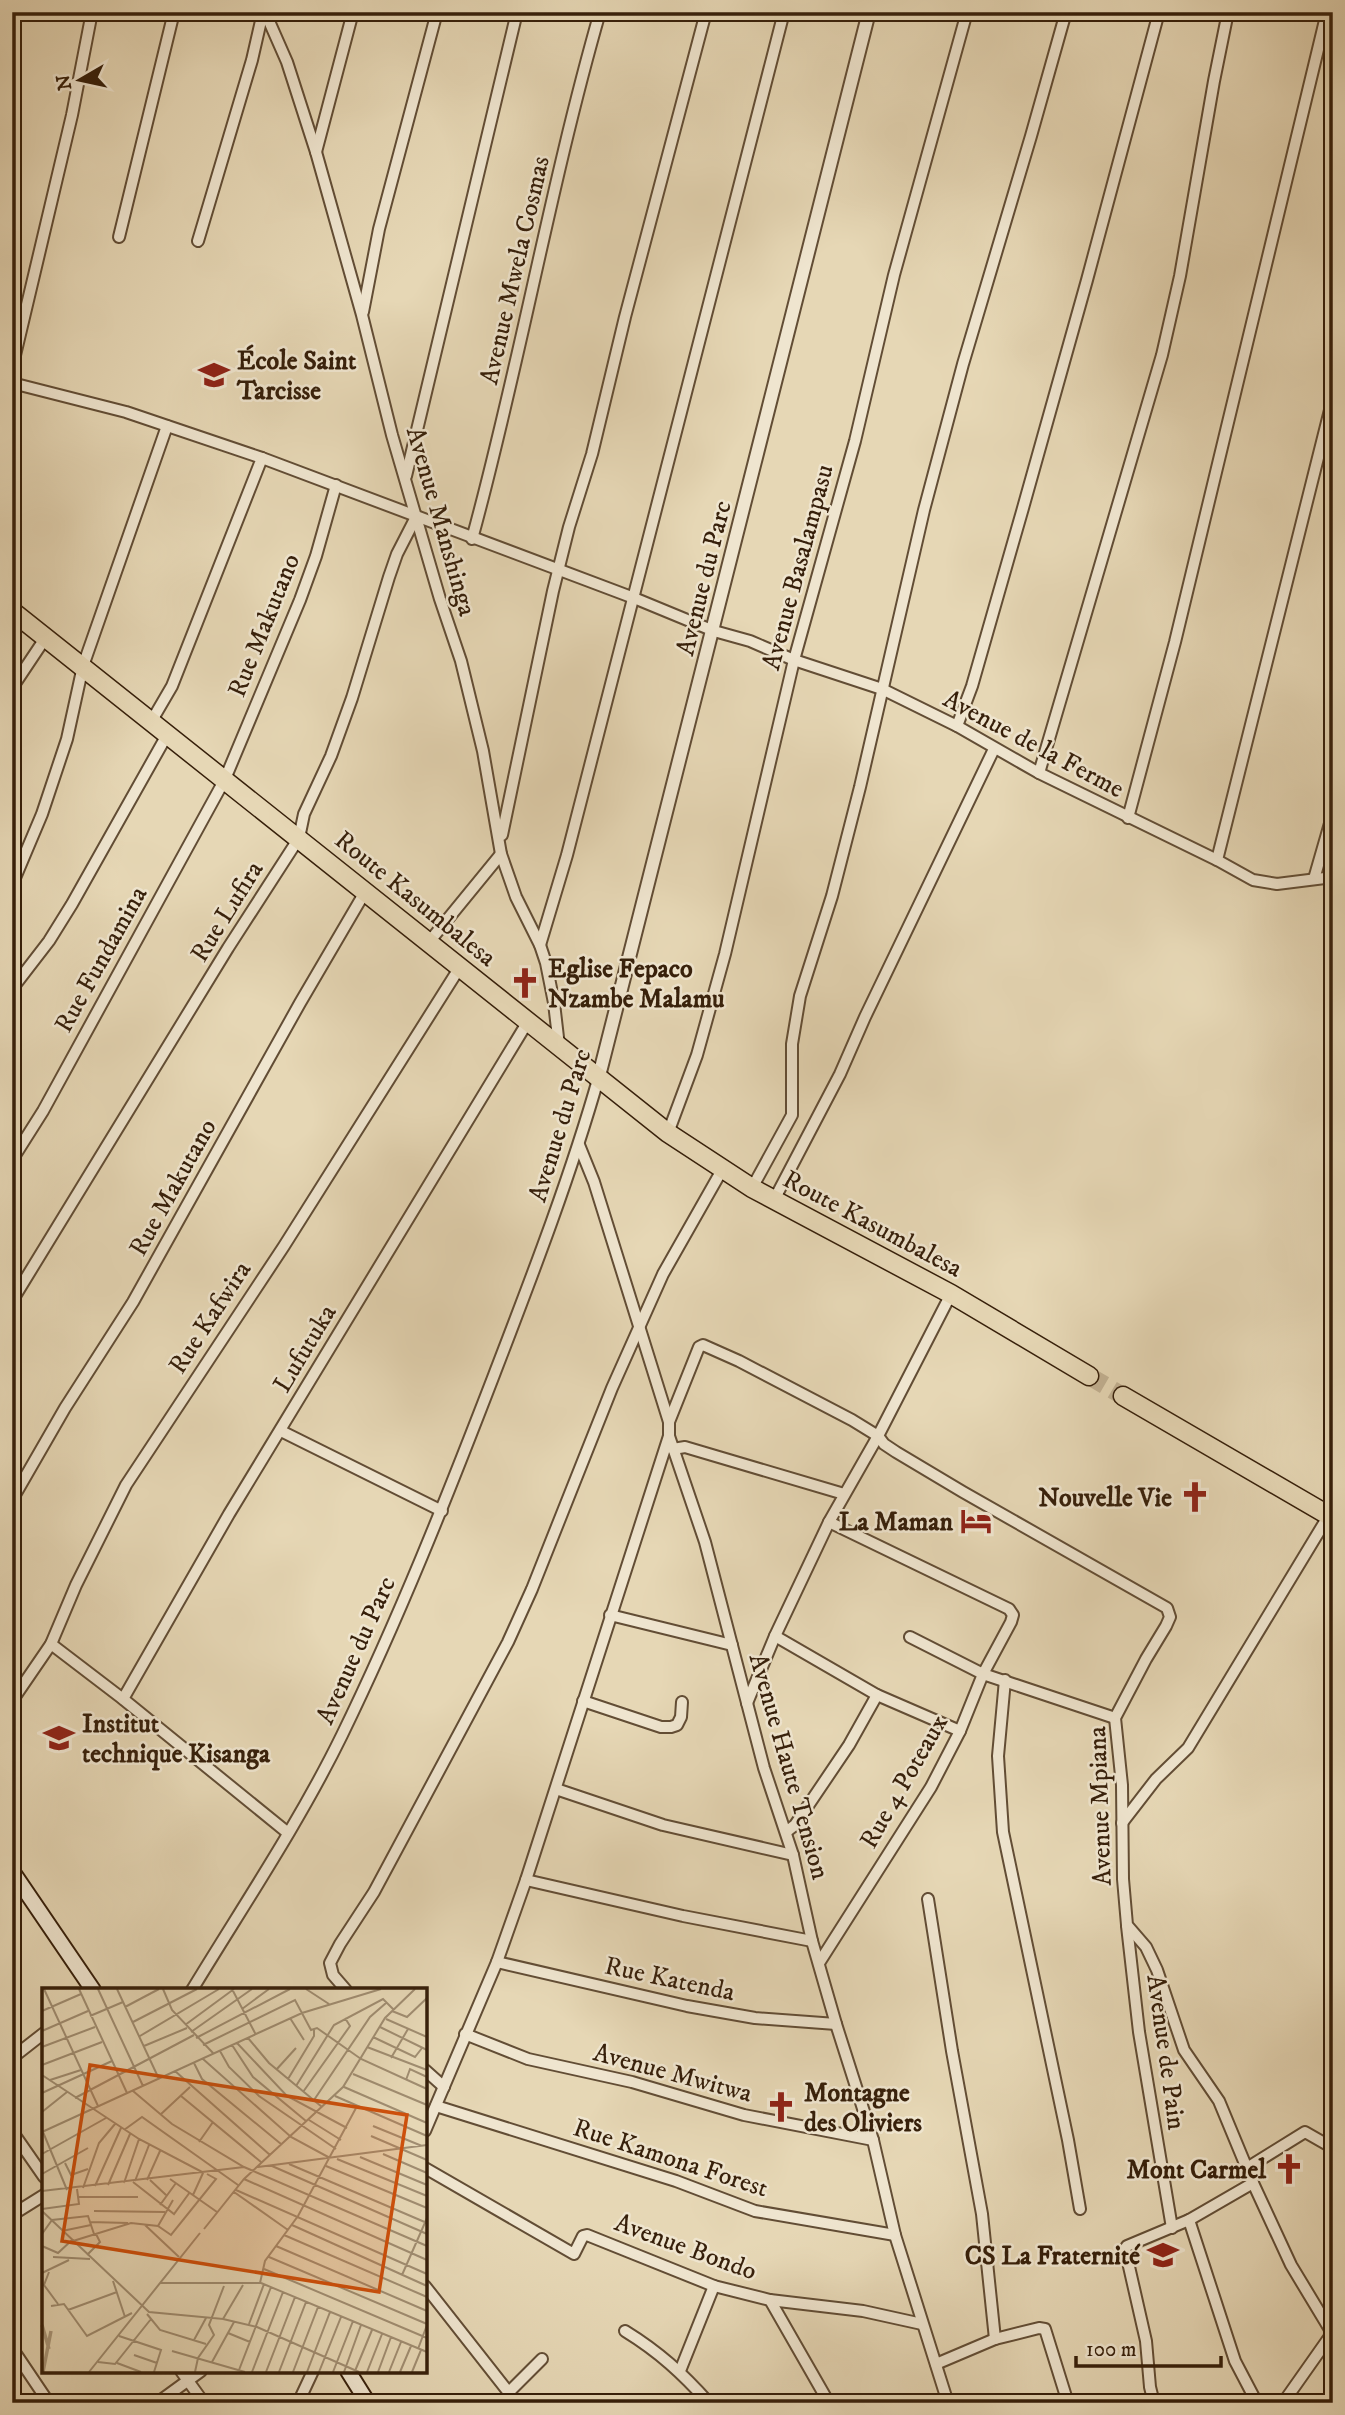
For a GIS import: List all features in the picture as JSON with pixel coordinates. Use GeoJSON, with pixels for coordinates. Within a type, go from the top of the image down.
{"type":"FeatureCollection","features":[{"type":"Feature","properties":{"kind":"highway","name":"Route Kasumbalesa"},"geometry":{"type":"LineString","coordinates":[[12,611],[668,1133],[752,1188],[951,1294],[1089,1376]]}},
{"type":"Feature","properties":{"kind":"highway"},"geometry":{"type":"LineString","coordinates":[[1123,1396],[1331,1516]]}},
{"type":"Feature","properties":{"kind":"main road"},"geometry":{"type":"LineString","coordinates":[[12,1871],[17,1889],[91,1988]]}},
{"type":"Feature","properties":{"kind":"main road"},"geometry":{"type":"LineString","coordinates":[[349,2373],[368,2403]]}},
{"type":"Feature","properties":{"kind":"street"},"geometry":{"type":"LineString","coordinates":[[12,368],[72,115],[92,12]]}},
{"type":"Feature","properties":{"kind":"street"},"geometry":{"type":"LineString","coordinates":[[120,237],[174,12]]}},
{"type":"Feature","properties":{"kind":"street"},"geometry":{"type":"LineString","coordinates":[[198,241],[264,12]]}},
{"type":"Feature","properties":{"kind":"street","name":"Avenue Manshinga"},"geometry":{"type":"LineString","coordinates":[[264,12],[286,62],[316,152],[405,479],[461,661],[483,751],[501,841],[501,854],[516,897],[540,945],[554,1003],[559,1046]]}},
{"type":"Feature","properties":{"kind":"street"},"geometry":{"type":"LineString","coordinates":[[316,152],[353,12]]}},
{"type":"Feature","properties":{"kind":"street"},"geometry":{"type":"LineString","coordinates":[[362,314],[379,229],[437,12]]}},
{"type":"Feature","properties":{"kind":"street"},"geometry":{"type":"LineString","coordinates":[[405,479],[516,12]]}},
{"type":"Feature","properties":{"kind":"street","name":"Avenue Mwela Cosmas"},"geometry":{"type":"LineString","coordinates":[[472,539],[498,447],[568,133],[600,12]]}},
{"type":"Feature","properties":{"kind":"street"},"geometry":{"type":"LineString","coordinates":[[501,841],[558,570],[596,443],[625,317],[706,12]]}},
{"type":"Feature","properties":{"kind":"street"},"geometry":{"type":"LineString","coordinates":[[540,945],[567,855],[784,12]]}},
{"type":"Feature","properties":{"kind":"street","name":"Avenue du Parc"},"geometry":{"type":"LineString","coordinates":[[193,1988],[288,1833],[342,1736],[442,1510],[548,1234],[579,1145],[713,631],[869,12]]}},
{"type":"Feature","properties":{"kind":"street","name":"Avenue Basalampasu"},"geometry":{"type":"LineString","coordinates":[[668,1133],[697,1055],[725,954],[794,660],[855,441],[894,275],[967,12]]}},
{"type":"Feature","properties":{"kind":"street"},"geometry":{"type":"LineString","coordinates":[[752,1188],[792,1115],[792,1044],[800,996],[832,896],[922,521],[963,364],[1066,12]]}},
{"type":"Feature","properties":{"kind":"street"},"geometry":{"type":"LineString","coordinates":[[957,726],[972,686],[1087,280],[1158,12]]}},
{"type":"Feature","properties":{"kind":"street"},"geometry":{"type":"LineString","coordinates":[[1039,773],[1162,355],[1180,276],[1213,81],[1228,12]]}},
{"type":"Feature","properties":{"kind":"street"},"geometry":{"type":"LineString","coordinates":[[1128,818],[1172,654],[1327,12]]}},
{"type":"Feature","properties":{"kind":"street","name":"Avenue de la Ferme"},"geometry":{"type":"LineString","coordinates":[[12,383],[86,401],[262,458],[634,598],[713,631],[750,641],[794,660],[882,689],[957,726],[1039,773],[1253,880],[1277,884],[1333,877]]}},
{"type":"Feature","properties":{"kind":"street"},"geometry":{"type":"LineString","coordinates":[[1217,860],[1333,398]]}},
{"type":"Feature","properties":{"kind":"street"},"geometry":{"type":"LineString","coordinates":[[12,885],[42,814],[67,739],[83,666],[167,426]]}},
{"type":"Feature","properties":{"kind":"street"},"geometry":{"type":"LineString","coordinates":[[152,722],[183,662],[212,581],[262,458]]}},
{"type":"Feature","properties":{"kind":"street","name":"Rue Makutano"},"geometry":{"type":"LineString","coordinates":[[225,779],[300,600],[316,556],[336,485]]}},
{"type":"Feature","properties":{"kind":"street","name":"Rue Lufira"},"geometry":{"type":"LineString","coordinates":[[12,1301],[299,838],[303,814],[331,756],[349,708],[393,566],[416,517]]}},
{"type":"Feature","properties":{"kind":"street"},"geometry":{"type":"LineString","coordinates":[[12,688],[46,637]]}},
{"type":"Feature","properties":{"kind":"street"},"geometry":{"type":"LineString","coordinates":[[12,989],[49,941],[72,904],[167,735]]}},
{"type":"Feature","properties":{"kind":"street"},"geometry":{"type":"LineString","coordinates":[[774,1200],[840,1074],[994,749]]}},
{"type":"Feature","properties":{"kind":"street","name":"Rue Fundamina"},"geometry":{"type":"LineString","coordinates":[[12,1160],[40,1117],[225,779]]}},
{"type":"Feature","properties":{"kind":"street"},"geometry":{"type":"LineString","coordinates":[[1314,879],[1333,813]]}},
{"type":"Feature","properties":{"kind":"street"},"geometry":{"type":"LineString","coordinates":[[429,942],[501,854]]}},
{"type":"Feature","properties":{"kind":"street","name":"Rue Makutano"},"geometry":{"type":"LineString","coordinates":[[12,1500],[65,1408],[133,1302],[365,892]]}},
{"type":"Feature","properties":{"kind":"street","name":"Rue Kafwira"},"geometry":{"type":"LineString","coordinates":[[12,1701],[51,1644],[76,1585],[126,1485],[284,1246],[460,967]]}},
{"type":"Feature","properties":{"kind":"street","name":"Lufutuka"},"geometry":{"type":"LineString","coordinates":[[124,1699],[229,1514],[527,1023]]}},
{"type":"Feature","properties":{"kind":"street","name":"Avenue Haute Tension"},"geometry":{"type":"LineString","coordinates":[[579,1145],[594,1182],[669,1422],[673,1449],[705,1542],[764,1768],[793,1855],[812,1941],[873,2140],[895,2235],[948,2403]]}},
{"type":"Feature","properties":{"kind":"street"},"geometry":{"type":"LineString","coordinates":[[344,1988],[333,1975],[330,1964],[374,1892],[508,1642],[537,1578],[612,1388],[663,1273],[722,1170]]}},
{"type":"Feature","properties":{"kind":"street"},"geometry":{"type":"LineString","coordinates":[[747,1703],[775,1636],[829,1522],[878,1436],[951,1294]]}},
{"type":"Feature","properties":{"kind":"street","name":"Avenue Mpiana"},"geometry":{"type":"LineString","coordinates":[[669,1422],[702,1345],[739,1361],[878,1436],[890,1448],[963,1492],[1167,1608],[1170,1616],[1166,1626],[1115,1718],[1122,1785],[1127,1925]]}},
{"type":"Feature","properties":{"kind":"street"},"geometry":{"type":"LineString","coordinates":[[281,1431],[442,1510]]}},
{"type":"Feature","properties":{"kind":"street"},"geometry":{"type":"LineString","coordinates":[[427,2127],[496,1962],[526,1880],[669,1436]]}},
{"type":"Feature","properties":{"kind":"street"},"geometry":{"type":"LineString","coordinates":[[673,1449],[685,1447],[844,1493]]}},
{"type":"Feature","properties":{"kind":"street"},"geometry":{"type":"LineString","coordinates":[[1122,1823],[1156,1779],[1188,1748],[1331,1516]]}},
{"type":"Feature","properties":{"kind":"street","name":"Rue 4 Poteaux"},"geometry":{"type":"LineString","coordinates":[[819,1963],[931,1787],[1013,1615],[1009,1609],[829,1522]]}},
{"type":"Feature","properties":{"kind":"street"},"geometry":{"type":"LineString","coordinates":[[610,1615],[732,1644]]}},
{"type":"Feature","properties":{"kind":"street"},"geometry":{"type":"LineString","coordinates":[[775,1636],[877,1695],[960,1731]]}},
{"type":"Feature","properties":{"kind":"street"},"geometry":{"type":"LineString","coordinates":[[911,1637],[984,1674],[1115,1718]]}},
{"type":"Feature","properties":{"kind":"street"},"geometry":{"type":"LineString","coordinates":[[51,1644],[124,1699],[288,1833]]}},
{"type":"Feature","properties":{"kind":"street"},"geometry":{"type":"LineString","coordinates":[[1004,1680],[998,1756],[1003,1832],[1080,2209]]}},
{"type":"Feature","properties":{"kind":"street"},"geometry":{"type":"LineString","coordinates":[[786,1832],[796,1825],[849,1745],[877,1695]]}},
{"type":"Feature","properties":{"kind":"street"},"geometry":{"type":"LineString","coordinates":[[583,1701],[661,1727],[677,1725],[681,1717],[682,1702]]}},
{"type":"Feature","properties":{"kind":"street"},"geometry":{"type":"LineString","coordinates":[[556,1789],[663,1825],[793,1855]]}},
{"type":"Feature","properties":{"kind":"street"},"geometry":{"type":"LineString","coordinates":[[526,1880],[683,1916],[812,1941]]}},
{"type":"Feature","properties":{"kind":"street"},"geometry":{"type":"LineString","coordinates":[[928,1899],[982,2214],[995,2339]]}},
{"type":"Feature","properties":{"kind":"street"},"geometry":{"type":"LineString","coordinates":[[1127,1925],[1146,1947],[1157,1969],[1184,2050],[1219,2101],[1291,2265],[1331,2339],[1283,2403]]}},
{"type":"Feature","properties":{"kind":"street","name":"Avenue de Pain"},"geometry":{"type":"LineString","coordinates":[[1127,1925],[1139,2032],[1172,2228]]}},
{"type":"Feature","properties":{"kind":"street","name":"Rue Katenda"},"geometry":{"type":"LineString","coordinates":[[496,1962],[700,2008],[755,2018],[836,2024]]}},
{"type":"Feature","properties":{"kind":"street","name":"Avenue Mwitwa"},"geometry":{"type":"LineString","coordinates":[[465,2034],[528,2059],[632,2082],[744,2115],[873,2140]]}},
{"type":"Feature","properties":{"kind":"street"},"geometry":{"type":"LineString","coordinates":[[12,2058],[42,2036]]}},
{"type":"Feature","properties":{"kind":"street"},"geometry":{"type":"LineString","coordinates":[[427,2072],[444,2087]]}},
{"type":"Feature","properties":{"kind":"street","name":"Rue Kamona Forest"},"geometry":{"type":"LineString","coordinates":[[436,2106],[676,2181],[755,2211],[895,2235]]}},
{"type":"Feature","properties":{"kind":"street"},"geometry":{"type":"LineString","coordinates":[[12,2131],[42,2175]]}},
{"type":"Feature","properties":{"kind":"street"},"geometry":{"type":"LineString","coordinates":[[1247,2168],[1305,2132],[1333,2148]]}},
{"type":"Feature","properties":{"kind":"street","name":"Avenue Bondo"},"geometry":{"type":"LineString","coordinates":[[427,2169],[574,2254],[583,2236],[587,2235],[714,2286],[770,2300],[863,2311],[922,2324]]}},
{"type":"Feature","properties":{"kind":"street"},"geometry":{"type":"LineString","coordinates":[[1154,2403],[1146,2341],[1125,2249],[1189,2220],[1253,2183]]}},
{"type":"Feature","properties":{"kind":"street"},"geometry":{"type":"LineString","coordinates":[[12,2216],[42,2196]]}},
{"type":"Feature","properties":{"kind":"street"},"geometry":{"type":"LineString","coordinates":[[1189,2220],[1235,2361],[1257,2403]]}},
{"type":"Feature","properties":{"kind":"street"},"geometry":{"type":"LineString","coordinates":[[680,2371],[714,2286]]}},
{"type":"Feature","properties":{"kind":"street"},"geometry":{"type":"LineString","coordinates":[[427,2289],[517,2403]]}},
{"type":"Feature","properties":{"kind":"street"},"geometry":{"type":"LineString","coordinates":[[770,2300],[829,2403]]}},
{"type":"Feature","properties":{"kind":"street"},"geometry":{"type":"LineString","coordinates":[[936,2364],[995,2339],[1045,2329],[1068,2403]]}},
{"type":"Feature","properties":{"kind":"street"},"geometry":{"type":"LineString","coordinates":[[625,2332],[656,2351],[680,2371],[709,2403]]}},
{"type":"Feature","properties":{"kind":"street"},"geometry":{"type":"LineString","coordinates":[[12,2348],[49,2403]]}},
{"type":"Feature","properties":{"kind":"street"},"geometry":{"type":"LineString","coordinates":[[509,2392],[542,2359]]}},
{"type":"Feature","properties":{"kind":"street"},"geometry":{"type":"LineString","coordinates":[[182,2373],[204,2403]]}},
{"type":"Feature","properties":{"kind":"street"},"geometry":{"type":"LineString","coordinates":[[157,2403],[198,2373]]}},
{"type":"Feature","properties":{"kind":"street"},"geometry":{"type":"LineString","coordinates":[[298,2403],[312,2373]]}},
{"type":"Feature","properties":{"kind":"tunnel"},"geometry":{"type":"LineString","coordinates":[[1089,1376],[1123,1396]]}},
{"type":"Feature","properties":{"kind":"place","name":"École Saint Tarcisse"},"geometry":{"type":"Point","coordinates":[214,375]}},
{"type":"Feature","properties":{"kind":"place","name":"Eglise Fepaco Nzambe Malamu"},"geometry":{"type":"Point","coordinates":[525,983]}},
{"type":"Feature","properties":{"kind":"place","name":"Nouvelle Vie"},"geometry":{"type":"Point","coordinates":[1195,1497]}},
{"type":"Feature","properties":{"kind":"place","name":"La Maman"},"geometry":{"type":"Point","coordinates":[976,1521]}},
{"type":"Feature","properties":{"kind":"place","name":"Institut technique Kisanga"},"geometry":{"type":"Point","coordinates":[59,1738]}},
{"type":"Feature","properties":{"kind":"place","name":"Montagne des Oliviers"},"geometry":{"type":"Point","coordinates":[781,2107]}},
{"type":"Feature","properties":{"kind":"place","name":"Mont Carmel"},"geometry":{"type":"Point","coordinates":[1289,2169]}},
{"type":"Feature","properties":{"kind":"place","name":"CS La Fraternité"},"geometry":{"type":"Point","coordinates":[1163,2255]}}]}
